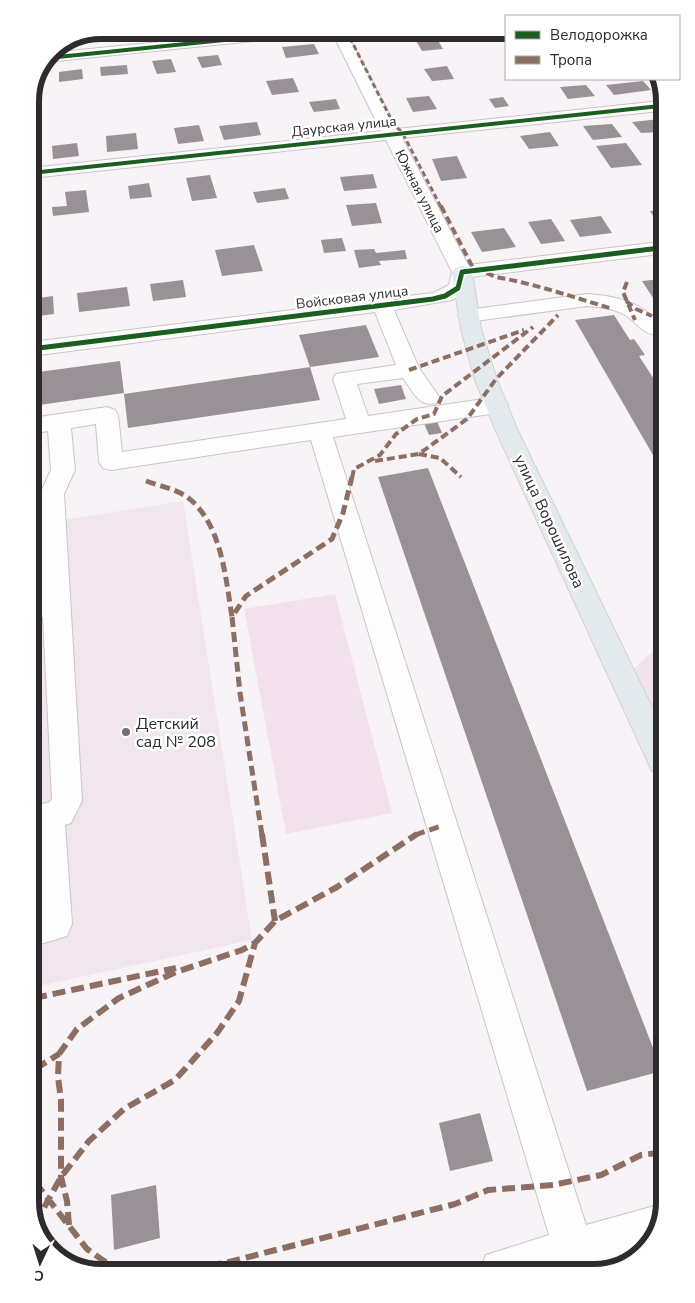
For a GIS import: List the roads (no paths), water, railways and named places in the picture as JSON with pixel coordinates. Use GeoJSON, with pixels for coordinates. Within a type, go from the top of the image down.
{"type":"FeatureCollection","features":[{"type":"Feature","properties":{"kind":"main road","name":"улица Ворошилова"},"geometry":{"type":"LineString","coordinates":[[462,272],[470,322],[497,405],[656,747]]}},
{"type":"Feature","properties":{"kind":"street"},"geometry":{"type":"LineString","coordinates":[[57,57],[234,39]]}},
{"type":"Feature","properties":{"kind":"street","name":"Южная улица"},"geometry":{"type":"LineString","coordinates":[[343,39],[462,272]]}},
{"type":"Feature","properties":{"kind":"street","name":"Даурская улица"},"geometry":{"type":"LineString","coordinates":[[39,172],[656,106]]}},
{"type":"Feature","properties":{"kind":"street"},"geometry":{"type":"LineString","coordinates":[[462,272],[656,248]]}},
{"type":"Feature","properties":{"kind":"street","name":"Войсковая улица"},"geometry":{"type":"LineString","coordinates":[[39,348],[433,299],[445,296],[458,288],[462,272]]}},
{"type":"Feature","properties":{"kind":"street"},"geometry":{"type":"LineString","coordinates":[[433,299],[445,301],[470,322],[587,300],[604,300],[636,312],[656,331]]}},
{"type":"Feature","properties":{"kind":"street"},"geometry":{"type":"LineString","coordinates":[[382,306],[409,370],[429,402]]}},
{"type":"Feature","properties":{"kind":"street"},"geometry":{"type":"LineString","coordinates":[[360,426],[344,380],[409,370]]}},
{"type":"Feature","properties":{"kind":"street"},"geometry":{"type":"LineString","coordinates":[[39,425],[107,415],[111,462],[360,426],[429,402],[497,405]]}},
{"type":"Feature","properties":{"kind":"street"},"geometry":{"type":"LineString","coordinates":[[39,929],[55,924],[41,819],[60,813],[67,801],[44,608],[52,494],[63,470],[59,422]]}},
{"type":"Feature","properties":{"kind":"street"},"geometry":{"type":"LineString","coordinates":[[320,432],[573,1248]]}},
{"type":"Feature","properties":{"kind":"street"},"geometry":{"type":"LineString","coordinates":[[517,1264],[651,1227]]}},
{"type":"Feature","properties":{"kind":"place","name":"Детский сад № 208"},"geometry":{"type":"Point","coordinates":[126,732]}}]}
